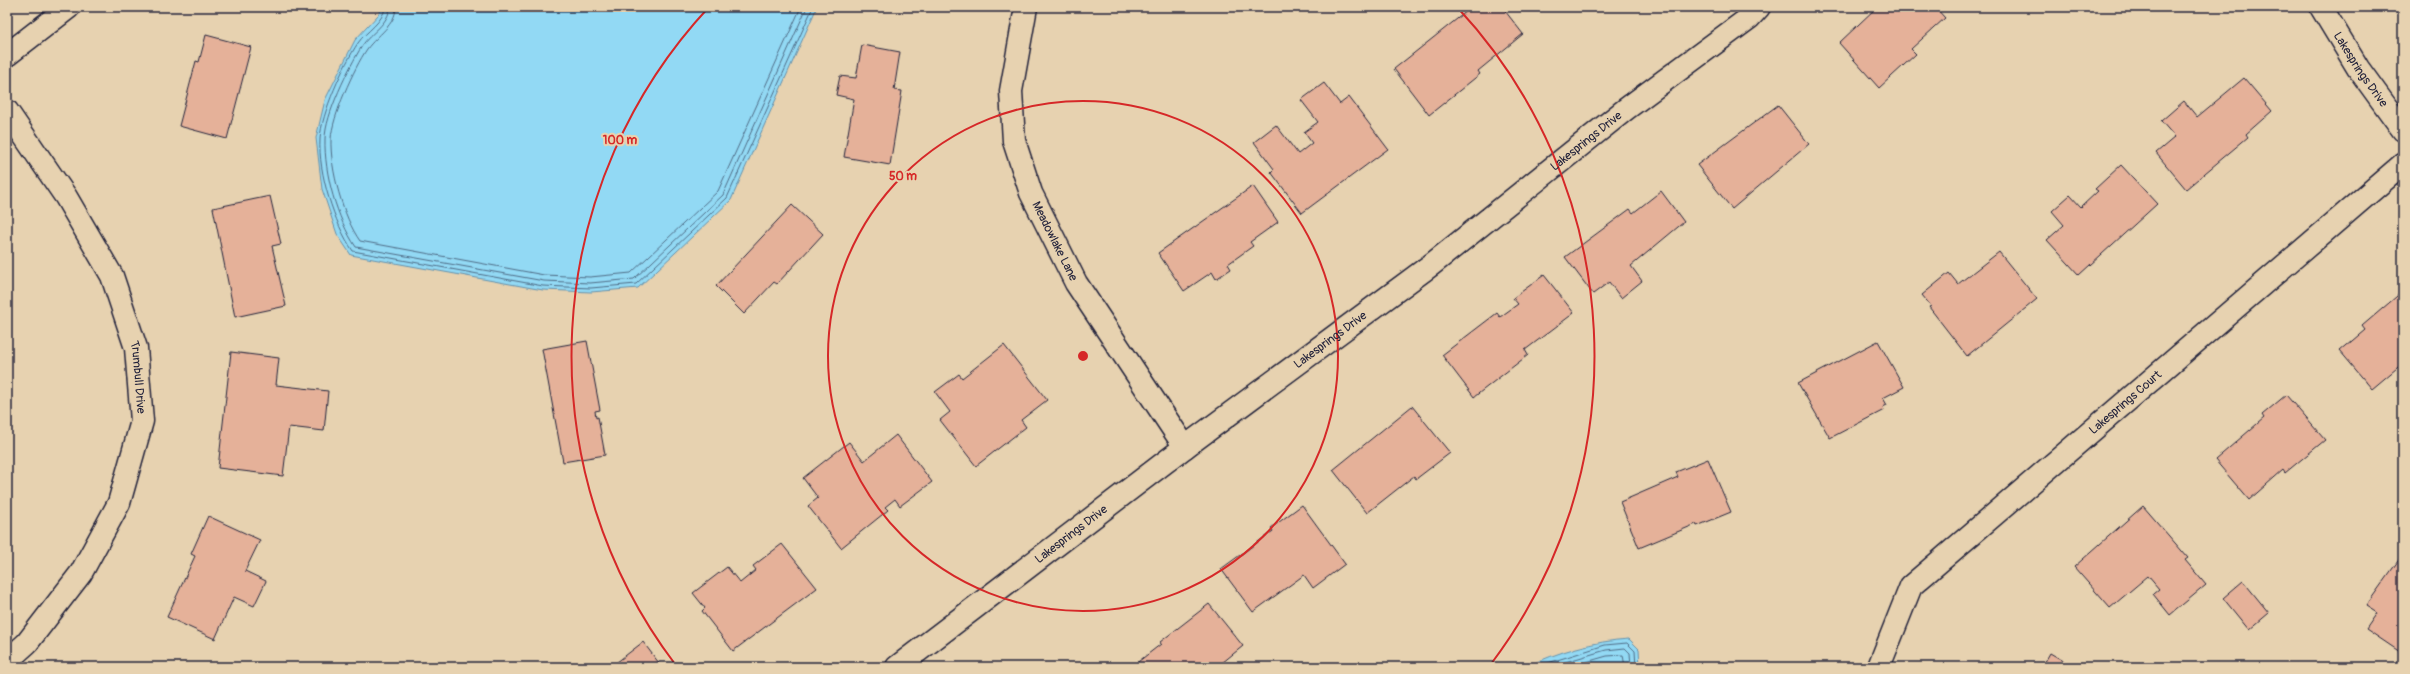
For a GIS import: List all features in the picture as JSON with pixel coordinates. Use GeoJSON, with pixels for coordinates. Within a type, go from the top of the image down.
{"type":"FeatureCollection","features":[{"type":"Feature","properties":{"kind":"street"},"geometry":{"type":"LineString","coordinates":[[7,55],[69,7]]}},
{"type":"Feature","properties":{"kind":"street","name":"Meadowlake Lane"},"geometry":{"type":"LineString","coordinates":[[1026,7],[1011,91],[1014,141],[1031,193],[1076,283],[1185,447]]}},
{"type":"Feature","properties":{"kind":"street","name":"Lakesprings Drive"},"geometry":{"type":"LineString","coordinates":[[898,667],[1185,447],[1431,265],[1626,109],[1749,18],[1759,7]]}},
{"type":"Feature","properties":{"kind":"street","name":"Lakesprings Drive"},"geometry":{"type":"LineString","coordinates":[[2321,7],[2358,68],[2403,130]]}},
{"type":"Feature","properties":{"kind":"street","name":"Trumbull Drive"},"geometry":{"type":"LineString","coordinates":[[7,111],[66,197],[112,276],[136,348],[142,421],[119,503],[82,573],[26,643],[7,661]]}},
{"type":"Feature","properties":{"kind":"street","name":"Lakesprings Court"},"geometry":{"type":"LineString","coordinates":[[1880,664],[1912,586],[2403,164]]}},
{"type":"Feature","properties":{"kind":"water"},"geometry":{"type":"Polygon","coordinates":[[[382,7],[817,7],[731,200],[638,288],[591,292],[543,290],[351,255],[337,234],[322,189],[316,138],[325,100],[355,40],[379,14],[382,7]]]}},
{"type":"Feature","properties":{"kind":"water"},"geometry":{"type":"Polygon","coordinates":[[[1629,639],[1639,649],[1640,667],[1526,667],[1576,648],[1602,642],[1629,639]]]}},
{"type":"Feature","properties":{"kind":"building"},"geometry":{"type":"Polygon","coordinates":[[[1472,7],[1502,7],[1523,34],[1478,71],[1480,74],[1429,115],[1394,69],[1472,7]]]}},
{"type":"Feature","properties":{"kind":"building"},"geometry":{"type":"Polygon","coordinates":[[[1877,7],[1935,7],[1945,18],[1911,49],[1916,54],[1879,88],[1839,43],[1877,7]]]}},
{"type":"Feature","properties":{"kind":"building"},"geometry":{"type":"Polygon","coordinates":[[[206,35],[251,47],[227,139],[179,126],[196,61],[199,62],[206,35]]]}},
{"type":"Feature","properties":{"kind":"building"},"geometry":{"type":"Polygon","coordinates":[[[862,45],[900,52],[894,90],[902,91],[890,165],[844,157],[854,99],[836,95],[840,76],[856,78],[862,45]]]}},
{"type":"Feature","properties":{"kind":"building"},"geometry":{"type":"Polygon","coordinates":[[[2244,78],[2272,111],[2246,134],[2248,137],[2186,189],[2156,153],[2175,137],[2161,121],[2184,101],[2197,117],[2244,78]]]}},
{"type":"Feature","properties":{"kind":"building"},"geometry":{"type":"Polygon","coordinates":[[[1324,83],[1340,104],[1349,97],[1388,149],[1302,213],[1271,172],[1274,169],[1254,142],[1276,125],[1298,154],[1312,143],[1304,132],[1318,122],[1301,100],[1324,83]]]}},
{"type":"Feature","properties":{"kind":"building"},"geometry":{"type":"Polygon","coordinates":[[[1778,105],[1809,144],[1732,209],[1697,165],[1778,105]]]}},
{"type":"Feature","properties":{"kind":"building"},"geometry":{"type":"Polygon","coordinates":[[[2121,165],[2157,204],[2079,275],[2047,240],[2064,225],[2052,211],[2070,195],[2081,207],[2098,191],[2095,189],[2121,165]]]}},
{"type":"Feature","properties":{"kind":"building"},"geometry":{"type":"Polygon","coordinates":[[[1253,186],[1278,222],[1250,242],[1253,246],[1228,264],[1231,269],[1216,279],[1212,272],[1184,291],[1158,253],[1253,186]]]}},
{"type":"Feature","properties":{"kind":"building"},"geometry":{"type":"Polygon","coordinates":[[[1661,191],[1684,222],[1631,266],[1642,281],[1621,298],[1609,282],[1593,294],[1565,257],[1630,209],[1633,213],[1661,191]]]}},
{"type":"Feature","properties":{"kind":"building"},"geometry":{"type":"Polygon","coordinates":[[[270,196],[281,244],[272,246],[286,306],[235,317],[213,208],[270,196]]]}},
{"type":"Feature","properties":{"kind":"building"},"geometry":{"type":"Polygon","coordinates":[[[792,205],[823,234],[777,284],[774,282],[744,314],[716,286],[792,205]]]}},
{"type":"Feature","properties":{"kind":"building"},"geometry":{"type":"Polygon","coordinates":[[[1999,252],[2037,299],[1967,356],[1929,307],[1931,306],[1922,295],[1949,273],[1958,284],[1999,252]]]}},
{"type":"Feature","properties":{"kind":"building"},"geometry":{"type":"Polygon","coordinates":[[[1544,275],[1574,313],[1525,350],[1528,355],[1474,397],[1442,355],[1497,313],[1500,317],[1518,304],[1513,298],[1544,275]]]}},
{"type":"Feature","properties":{"kind":"building"},"geometry":{"type":"Polygon","coordinates":[[[2403,291],[2403,363],[2372,389],[2340,351],[2365,330],[2362,326],[2403,291]]]}},
{"type":"Feature","properties":{"kind":"building"},"geometry":{"type":"Polygon","coordinates":[[[587,341],[600,410],[595,411],[596,418],[598,417],[605,455],[563,462],[542,349],[587,341]]]}},
{"type":"Feature","properties":{"kind":"building"},"geometry":{"type":"Polygon","coordinates":[[[1878,341],[1904,387],[1883,398],[1887,405],[1883,407],[1884,410],[1830,438],[1798,383],[1878,341]]]}},
{"type":"Feature","properties":{"kind":"building"},"geometry":{"type":"Polygon","coordinates":[[[1004,345],[1047,400],[1021,420],[1026,427],[976,466],[940,420],[950,412],[935,392],[959,374],[962,378],[1004,345]]]}},
{"type":"Feature","properties":{"kind":"building"},"geometry":{"type":"Polygon","coordinates":[[[231,352],[279,358],[276,385],[328,391],[324,431],[289,427],[283,476],[218,468],[231,352]]]}},
{"type":"Feature","properties":{"kind":"building"},"geometry":{"type":"Polygon","coordinates":[[[2286,395],[2325,440],[2285,473],[2283,470],[2249,500],[2215,460],[2264,418],[2262,415],[2286,395]]]}},
{"type":"Feature","properties":{"kind":"building"},"geometry":{"type":"Polygon","coordinates":[[[1412,406],[1450,453],[1416,479],[1414,476],[1367,513],[1333,470],[1412,406]]]}},
{"type":"Feature","properties":{"kind":"building"},"geometry":{"type":"Polygon","coordinates":[[[896,435],[932,482],[900,506],[895,499],[885,507],[888,510],[841,548],[808,506],[818,498],[803,478],[849,442],[864,461],[896,435]]]}},
{"type":"Feature","properties":{"kind":"building"},"geometry":{"type":"Polygon","coordinates":[[[1708,459],[1731,512],[1697,526],[1696,524],[1639,548],[1620,502],[1678,477],[1676,472],[1708,459]]]}},
{"type":"Feature","properties":{"kind":"building"},"geometry":{"type":"Polygon","coordinates":[[[1302,505],[1345,564],[1313,588],[1304,575],[1253,612],[1221,569],[1273,531],[1271,528],[1302,505]]]}},
{"type":"Feature","properties":{"kind":"building"},"geometry":{"type":"Polygon","coordinates":[[[2143,506],[2188,558],[2185,560],[2206,585],[2170,615],[2153,594],[2159,589],[2148,576],[2110,608],[2074,567],[2143,506]]]}},
{"type":"Feature","properties":{"kind":"building"},"geometry":{"type":"Polygon","coordinates":[[[208,516],[260,540],[245,571],[266,581],[254,606],[234,597],[215,639],[167,617],[195,556],[191,554],[208,516]]]}},
{"type":"Feature","properties":{"kind":"building"},"geometry":{"type":"Polygon","coordinates":[[[782,544],[817,588],[733,651],[702,611],[705,608],[693,593],[727,567],[740,583],[756,570],[753,566],[782,544]]]}},
{"type":"Feature","properties":{"kind":"building"},"geometry":{"type":"Polygon","coordinates":[[[2403,554],[2403,654],[2366,629],[2377,613],[2366,606],[2403,554]]]}},
{"type":"Feature","properties":{"kind":"building"},"geometry":{"type":"Polygon","coordinates":[[[2243,581],[2269,613],[2249,630],[2223,598],[2243,581]]]}},
{"type":"Feature","properties":{"kind":"building"},"geometry":{"type":"Polygon","coordinates":[[[1209,604],[1243,646],[1217,667],[1136,667],[1134,665],[1161,644],[1160,642],[1209,604]]]}},
{"type":"Feature","properties":{"kind":"building"},"geometry":{"type":"Polygon","coordinates":[[[643,642],[662,667],[612,666],[643,642]]]}},
{"type":"Feature","properties":{"kind":"building"},"geometry":{"type":"Polygon","coordinates":[[[2050,653],[2074,667],[2042,667],[2050,653]]]}}]}
